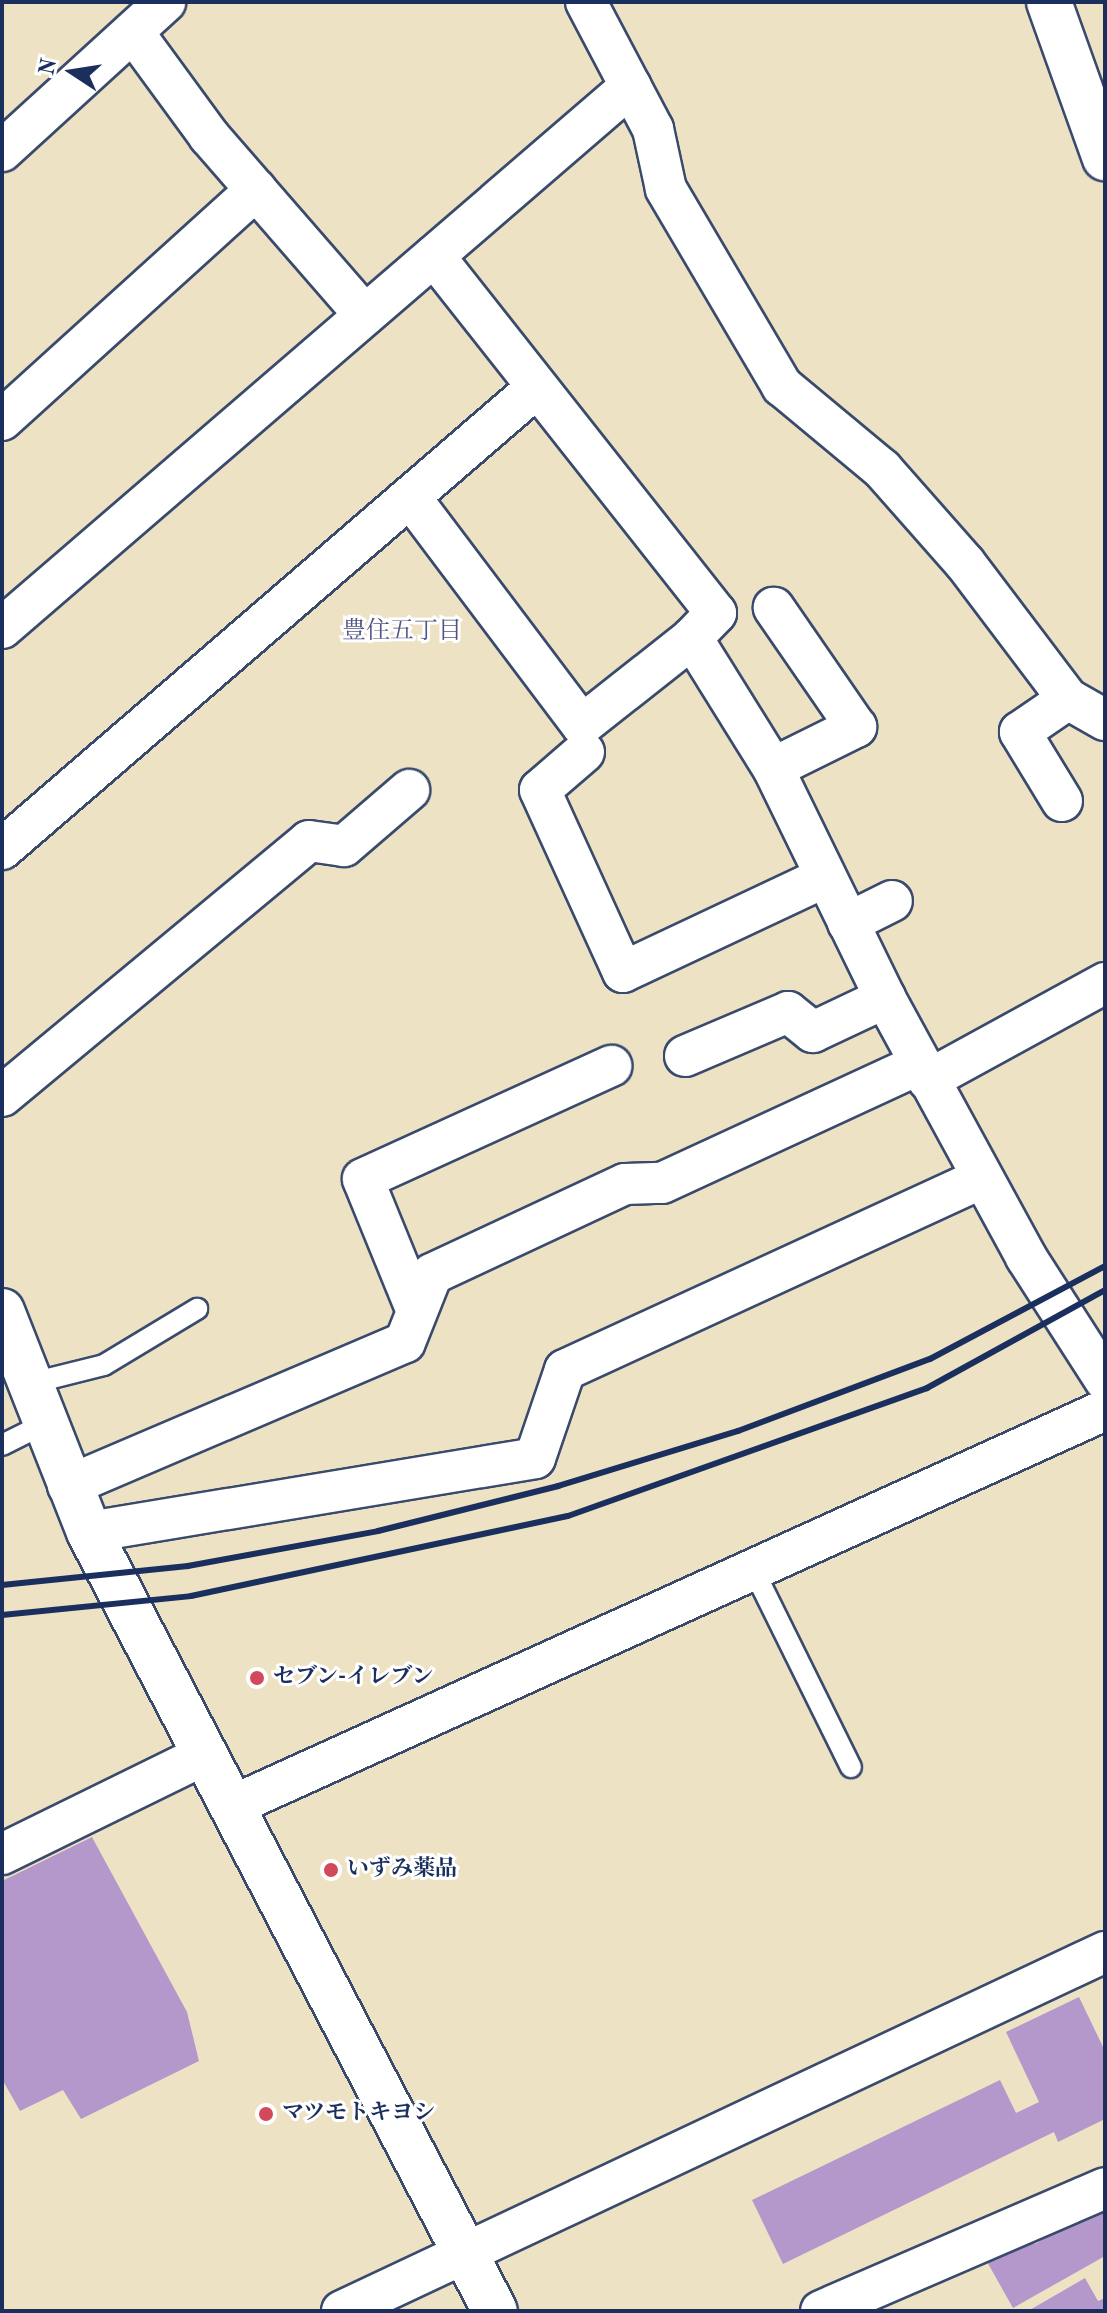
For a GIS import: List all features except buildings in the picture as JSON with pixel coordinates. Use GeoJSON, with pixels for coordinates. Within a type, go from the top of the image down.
{"type":"FeatureCollection","features":[{"type":"Feature","properties":{"kind":"street"},"geometry":{"type":"LineString","coordinates":[[2,151],[165,2]]}},
{"type":"Feature","properties":{"kind":"street"},"geometry":{"type":"LineString","coordinates":[[586,2],[653,129],[666,189],[782,386],[882,469],[965,563],[1068,699],[1105,720]]}},
{"type":"Feature","properties":{"kind":"street"},"geometry":{"type":"LineString","coordinates":[[1049,2],[1103,147]]}},
{"type":"Feature","properties":{"kind":"street"},"geometry":{"type":"LineString","coordinates":[[133,32],[256,190],[364,314]]}},
{"type":"Feature","properties":{"kind":"street"},"geometry":{"type":"LineString","coordinates":[[2,628],[631,86]]}},
{"type":"Feature","properties":{"kind":"street"},"geometry":{"type":"LineString","coordinates":[[2,420],[256,190]]}},
{"type":"Feature","properties":{"kind":"street"},"geometry":{"type":"LineString","coordinates":[[410,497],[582,725],[692,638],[716,613],[434,256]]}},
{"type":"Feature","properties":{"kind":"street"},"geometry":{"type":"LineString","coordinates":[[2,849],[536,388]]}},
{"type":"Feature","properties":{"kind":"street"},"geometry":{"type":"LineString","coordinates":[[773,768],[856,727],[774,608]]}},
{"type":"Feature","properties":{"kind":"street"},"geometry":{"type":"LineString","coordinates":[[692,638],[773,768],[885,998],[982,1178],[1105,1380]]}},
{"type":"Feature","properties":{"kind":"street"},"geometry":{"type":"LineString","coordinates":[[1062,801],[1020,732],[1068,699]]}},
{"type":"Feature","properties":{"kind":"street"},"geometry":{"type":"LineString","coordinates":[[584,752],[540,790],[623,972],[825,877]]}},
{"type":"Feature","properties":{"kind":"street"},"geometry":{"type":"LineString","coordinates":[[2,1096],[309,841],[344,846],[409,790]]}},
{"type":"Feature","properties":{"kind":"street"},"geometry":{"type":"LineString","coordinates":[[848,923],[892,901]]}},
{"type":"Feature","properties":{"kind":"street"},"geometry":{"type":"LineString","coordinates":[[68,1486],[405,1342],[432,1274],[625,1184],[662,1183],[924,1072],[1105,983]]}},
{"type":"Feature","properties":{"kind":"street"},"geometry":{"type":"LineString","coordinates":[[685,1056],[788,1012],[813,1032],[885,998]]}},
{"type":"Feature","properties":{"kind":"street"},"geometry":{"type":"LineString","coordinates":[[416,1309],[363,1179],[611,1066]]}},
{"type":"Feature","properties":{"kind":"street"},"geometry":{"type":"LineString","coordinates":[[89,1532],[535,1458],[565,1370],[982,1178]]}},
{"type":"Feature","properties":{"kind":"street"},"geometry":{"type":"LineString","coordinates":[[2,1311],[42,1425],[89,1532],[495,2311]]}},
{"type":"Feature","properties":{"kind":"street"},"geometry":{"type":"LineString","coordinates":[[232,1806],[1105,1410]]}},
{"type":"Feature","properties":{"kind":"street"},"geometry":{"type":"LineString","coordinates":[[2,1854],[206,1754]]}},
{"type":"Feature","properties":{"kind":"street"},"geometry":{"type":"LineString","coordinates":[[342,2311],[462,2250],[1105,1952]]}},
{"type":"Feature","properties":{"kind":"street"},"geometry":{"type":"LineString","coordinates":[[821,2311],[1105,2188]]}},
{"type":"Feature","properties":{"kind":"lane"},"geometry":{"type":"LineString","coordinates":[[28,1384],[104,1365],[197,1309]]}},
{"type":"Feature","properties":{"kind":"lane"},"geometry":{"type":"LineString","coordinates":[[2,1445],[42,1425]]}},
{"type":"Feature","properties":{"kind":"lane"},"geometry":{"type":"LineString","coordinates":[[753,1569],[851,1767]]}},
{"type":"Feature","properties":{"kind":"railway"},"geometry":{"type":"LineString","coordinates":[[2,1585],[188,1566],[378,1531],[558,1486],[738,1431],[930,1359],[1105,1266]]}},
{"type":"Feature","properties":{"kind":"railway"},"geometry":{"type":"LineString","coordinates":[[2,1615],[191,1596],[568,1516],[927,1388],[1105,1290]]}},
{"type":"Feature","properties":{"kind":"place","name":"セブン-イレブン"},"geometry":{"type":"Point","coordinates":[257,1678]}},
{"type":"Feature","properties":{"kind":"place","name":"いずみ薬品"},"geometry":{"type":"Point","coordinates":[331,1870]}},
{"type":"Feature","properties":{"kind":"place","name":"マツモトキヨシ"},"geometry":{"type":"Point","coordinates":[266,2114]}},
{"type":"Feature","properties":{"kind":"district","name":"豊住五丁目"},"geometry":{"type":"Point","coordinates":[402,633]}}]}
